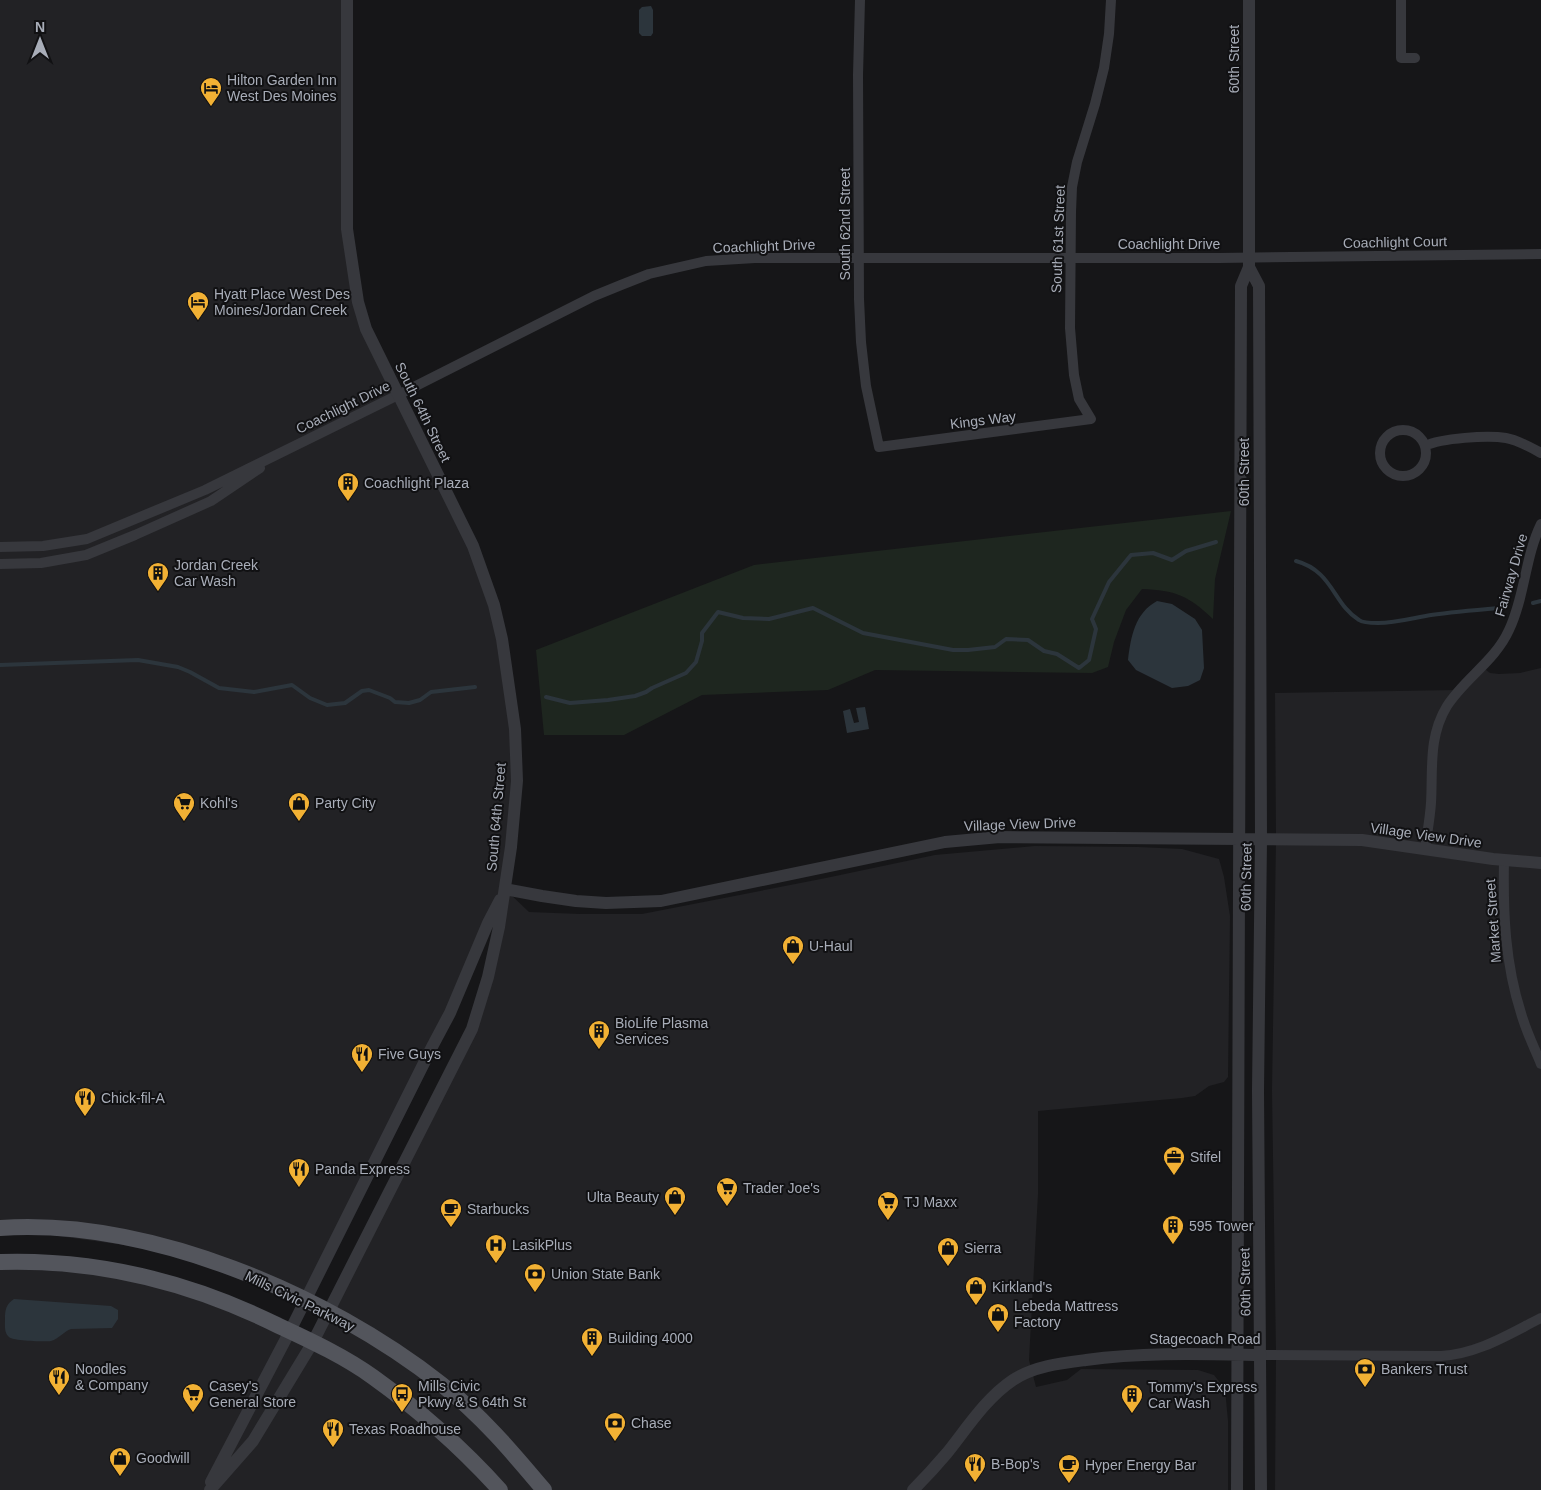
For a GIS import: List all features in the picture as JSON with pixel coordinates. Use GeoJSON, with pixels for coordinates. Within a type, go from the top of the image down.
{"type":"FeatureCollection","features":[{"type":"Feature","properties":{"kind":"main road","name":"Mills Civic Parkway"},"geometry":{"type":"LineString","coordinates":[[0,1228],[77,1230],[156,1244],[232,1268],[305,1300],[405,1358],[442,1385],[502,1442],[544,1490]]}},
{"type":"Feature","properties":{"kind":"main road"},"geometry":{"type":"LineString","coordinates":[[0,1262],[76,1264],[154,1278],[226,1301],[313,1342],[372,1376],[424,1417],[478,1466],[500,1490]]}},
{"type":"Feature","properties":{"kind":"street","name":"South 64th Street"},"geometry":{"type":"LineString","coordinates":[[208,1490],[253,1441],[313,1342],[472,1029],[500,927],[511,847],[517,781],[515,729],[502,639],[494,605],[474,546],[366,329],[352,273],[347,229],[347,0]]}},
{"type":"Feature","properties":{"kind":"street","name":"South 62nd Street"},"geometry":{"type":"LineString","coordinates":[[860,0],[858,75],[861,342],[866,386],[879,447]]}},
{"type":"Feature","properties":{"kind":"street","name":"South 61st Street"},"geometry":{"type":"LineString","coordinates":[[1091,420],[1080,399],[1074,375],[1070,328],[1072,187],[1077,162],[1104,68],[1111,0]]}},
{"type":"Feature","properties":{"kind":"street","name":"60th Street"},"geometry":{"type":"LineString","coordinates":[[1237,1490],[1240,286],[1249,262],[1249,0]]}},
{"type":"Feature","properties":{"kind":"street"},"geometry":{"type":"LineString","coordinates":[[1401,0],[1401,58],[1415,58]]}},
{"type":"Feature","properties":{"kind":"street","name":"Coachlight Court"},"geometry":{"type":"LineString","coordinates":[[1249,262],[1541,254]]}},
{"type":"Feature","properties":{"kind":"street","name":"Coachlight Drive"},"geometry":{"type":"LineString","coordinates":[[0,547],[43,546],[87,539],[205,490],[594,296],[649,274],[716,261],[754,258],[1070,258],[1249,262]]}},
{"type":"Feature","properties":{"kind":"street","name":"60th Street"},"geometry":{"type":"LineString","coordinates":[[1249,262],[1259,286],[1261,840],[1258,1090],[1261,1490]]}},
{"type":"Feature","properties":{"kind":"street","name":"Kings Way"},"geometry":{"type":"LineString","coordinates":[[879,447],[1091,420]]}},
{"type":"Feature","properties":{"kind":"street"},"geometry":{"type":"LineString","coordinates":[[1402,430],[1410,431],[1417,434],[1425,446],[1424,464],[1412,475],[1406,477],[1394,476],[1380,462],[1380,446],[1384,438],[1391,433],[1402,430]]}},
{"type":"Feature","properties":{"kind":"street"},"geometry":{"type":"LineString","coordinates":[[1425,446],[1435,441],[1487,437],[1506,438],[1524,444],[1541,453]]}},
{"type":"Feature","properties":{"kind":"street","name":"Coachlight Drive"},"geometry":{"type":"LineString","coordinates":[[0,564],[41,563],[86,555],[211,501],[290,448]]}},
{"type":"Feature","properties":{"kind":"street","name":"Fairway Drive"},"geometry":{"type":"LineString","coordinates":[[1425,849],[1431,804],[1431,760],[1438,728],[1457,690],[1494,655],[1509,630],[1515,615],[1534,539],[1541,524]]}},
{"type":"Feature","properties":{"kind":"street","name":"Village View Drive"},"geometry":{"type":"LineString","coordinates":[[505,888],[576,901],[639,903],[678,898],[945,842],[1000,837],[1362,840],[1541,864]]}},
{"type":"Feature","properties":{"kind":"street","name":"Market Street"},"geometry":{"type":"LineString","coordinates":[[1504,860],[1503,899],[1505,936],[1511,978],[1521,1015],[1541,1064]]}},
{"type":"Feature","properties":{"kind":"street","name":"South 64th Street"},"geometry":{"type":"LineString","coordinates":[[208,1490],[450,1013],[505,888]]}},
{"type":"Feature","properties":{"kind":"street","name":"Stagecoach Road"},"geometry":{"type":"LineString","coordinates":[[914,1490],[976,1416],[998,1393],[1014,1380],[1042,1368],[1068,1362],[1144,1354],[1458,1355],[1492,1343],[1541,1318]]}},
{"type":"Feature","properties":{"kind":"shaded area"},"geometry":{"type":"Polygon","coordinates":[[[0,0],[347,0],[347,229],[358,302],[494,605],[515,729],[505,889],[529,912],[642,914],[935,855],[1035,846],[1182,849],[1219,859],[1230,916],[1228,1077],[1224,1082],[1209,1086],[1195,1096],[1038,1111],[1038,1194],[1029,1360],[1036,1387],[1067,1380],[1081,1369],[1198,1370],[1214,1375],[1225,1389],[1228,1421],[1228,1490],[0,1490],[0,1262],[116,1270],[313,1342],[472,1029],[505,891],[305,1301],[189,1254],[0,1228],[0,0]]]}},
{"type":"Feature","properties":{"kind":"shaded area"},"geometry":{"type":"Polygon","coordinates":[[[651,6],[653,10],[653,33],[651,36],[642,36],[639,33],[639,10],[642,7],[651,6]]]}},
{"type":"Feature","properties":{"kind":"shaded area"},"geometry":{"type":"Polygon","coordinates":[[[1231,511],[1215,579],[1213,619],[1181,596],[1164,591],[1142,589],[1126,610],[1114,642],[1108,667],[1092,673],[875,670],[828,690],[702,695],[624,735],[544,735],[536,650],[754,565],[1231,511]]]}},
{"type":"Feature","properties":{"kind":"shaded area"},"geometry":{"type":"Polygon","coordinates":[[[1157,601],[1172,604],[1195,619],[1202,630],[1204,668],[1200,680],[1188,686],[1172,688],[1136,670],[1128,660],[1135,626],[1144,612],[1157,601]]]}},
{"type":"Feature","properties":{"kind":"shaded area"},"geometry":{"type":"Polygon","coordinates":[[[1482,667],[1490,673],[1499,674],[1520,673],[1541,668],[1541,1490],[1275,1490],[1276,1354],[1272,1091],[1276,840],[1275,693],[1457,690],[1482,667]]]}},
{"type":"Feature","properties":{"kind":"shaded area"},"geometry":{"type":"Polygon","coordinates":[[[865,707],[869,729],[847,733],[843,711],[850,709],[854,723],[859,722],[856,708],[865,707]]]}},
{"type":"Feature","properties":{"kind":"shaded area"},"geometry":{"type":"Polygon","coordinates":[[[14,1299],[111,1306],[118,1310],[118,1319],[112,1328],[71,1329],[51,1341],[16,1339],[7,1335],[5,1326],[6,1308],[14,1299]]]}},
{"type":"Feature","properties":{"kind":"waterway"},"geometry":{"type":"LineString","coordinates":[[546,697],[570,703],[635,696],[686,673],[696,662],[702,641],[702,633],[718,612],[743,618],[769,619],[813,608],[863,633],[953,650],[995,647],[1006,639],[1028,640],[1044,651],[1057,654],[1079,668],[1089,660],[1096,629],[1092,619],[1109,582],[1131,555],[1153,553],[1172,560],[1186,551],[1216,542]]}},
{"type":"Feature","properties":{"kind":"waterway"},"geometry":{"type":"LineString","coordinates":[[1296,561],[1318,572],[1350,613],[1363,622],[1391,622],[1431,615],[1499,608]]}},
{"type":"Feature","properties":{"kind":"waterway"},"geometry":{"type":"LineString","coordinates":[[1533,603],[1541,601]]}},
{"type":"Feature","properties":{"kind":"waterway"},"geometry":{"type":"LineString","coordinates":[[0,665],[138,660],[178,667],[219,688],[254,692],[292,685],[310,698],[327,705],[345,703],[362,691],[369,690],[390,698],[395,702],[409,703],[420,700],[431,692],[475,687]]}},
{"type":"Feature","properties":{"kind":"place","name":"Hilton Garden Inn West Des Moines"},"geometry":{"type":"Point","coordinates":[211,107]}},
{"type":"Feature","properties":{"kind":"place","name":"Hyatt Place West Des Moines/Jordan Creek"},"geometry":{"type":"Point","coordinates":[198,321]}},
{"type":"Feature","properties":{"kind":"place","name":"Coachlight Plaza"},"geometry":{"type":"Point","coordinates":[348,502]}},
{"type":"Feature","properties":{"kind":"place","name":"Jordan Creek Car Wash"},"geometry":{"type":"Point","coordinates":[158,592]}},
{"type":"Feature","properties":{"kind":"place","name":"Kohl's"},"geometry":{"type":"Point","coordinates":[184,822]}},
{"type":"Feature","properties":{"kind":"place","name":"Party City"},"geometry":{"type":"Point","coordinates":[299,822]}},
{"type":"Feature","properties":{"kind":"place","name":"U-Haul"},"geometry":{"type":"Point","coordinates":[793,965]}},
{"type":"Feature","properties":{"kind":"place","name":"BioLife Plasma Services"},"geometry":{"type":"Point","coordinates":[599,1050]}},
{"type":"Feature","properties":{"kind":"place","name":"Five Guys"},"geometry":{"type":"Point","coordinates":[362,1073]}},
{"type":"Feature","properties":{"kind":"place","name":"Chick-fil-A"},"geometry":{"type":"Point","coordinates":[85,1117]}},
{"type":"Feature","properties":{"kind":"place","name":"Stifel"},"geometry":{"type":"Point","coordinates":[1174,1176]}},
{"type":"Feature","properties":{"kind":"place","name":"Panda Express"},"geometry":{"type":"Point","coordinates":[299,1188]}},
{"type":"Feature","properties":{"kind":"place","name":"Trader Joe's"},"geometry":{"type":"Point","coordinates":[727,1207]}},
{"type":"Feature","properties":{"kind":"place","name":"Ulta Beauty"},"geometry":{"type":"Point","coordinates":[675,1216]}},
{"type":"Feature","properties":{"kind":"place","name":"TJ Maxx"},"geometry":{"type":"Point","coordinates":[888,1221]}},
{"type":"Feature","properties":{"kind":"place","name":"Starbucks"},"geometry":{"type":"Point","coordinates":[451,1228]}},
{"type":"Feature","properties":{"kind":"place","name":"595 Tower"},"geometry":{"type":"Point","coordinates":[1173,1245]}},
{"type":"Feature","properties":{"kind":"place","name":"LasikPlus"},"geometry":{"type":"Point","coordinates":[496,1264]}},
{"type":"Feature","properties":{"kind":"place","name":"Sierra"},"geometry":{"type":"Point","coordinates":[948,1267]}},
{"type":"Feature","properties":{"kind":"place","name":"Union State Bank"},"geometry":{"type":"Point","coordinates":[535,1293]}},
{"type":"Feature","properties":{"kind":"place","name":"Kirkland's"},"geometry":{"type":"Point","coordinates":[976,1306]}},
{"type":"Feature","properties":{"kind":"place","name":"Lebeda Mattress Factory"},"geometry":{"type":"Point","coordinates":[998,1333]}},
{"type":"Feature","properties":{"kind":"place","name":"Building 4000"},"geometry":{"type":"Point","coordinates":[592,1357]}},
{"type":"Feature","properties":{"kind":"place","name":"Bankers Trust"},"geometry":{"type":"Point","coordinates":[1365,1388]}},
{"type":"Feature","properties":{"kind":"place","name":"Noodles & Company"},"geometry":{"type":"Point","coordinates":[59,1396]}},
{"type":"Feature","properties":{"kind":"place","name":"Casey's General Store"},"geometry":{"type":"Point","coordinates":[193,1413]}},
{"type":"Feature","properties":{"kind":"place","name":"Mills Civic Pkwy & S 64th St"},"geometry":{"type":"Point","coordinates":[402,1413]}},
{"type":"Feature","properties":{"kind":"place","name":"Tommy's Express Car Wash"},"geometry":{"type":"Point","coordinates":[1132,1414]}},
{"type":"Feature","properties":{"kind":"place","name":"Chase"},"geometry":{"type":"Point","coordinates":[615,1442]}},
{"type":"Feature","properties":{"kind":"place","name":"Texas Roadhouse"},"geometry":{"type":"Point","coordinates":[333,1448]}},
{"type":"Feature","properties":{"kind":"place","name":"Goodwill"},"geometry":{"type":"Point","coordinates":[120,1477]}},
{"type":"Feature","properties":{"kind":"place","name":"B-Bop's"},"geometry":{"type":"Point","coordinates":[975,1483]}},
{"type":"Feature","properties":{"kind":"place","name":"Hyper Energy Bar"},"geometry":{"type":"Point","coordinates":[1069,1484]}}]}
